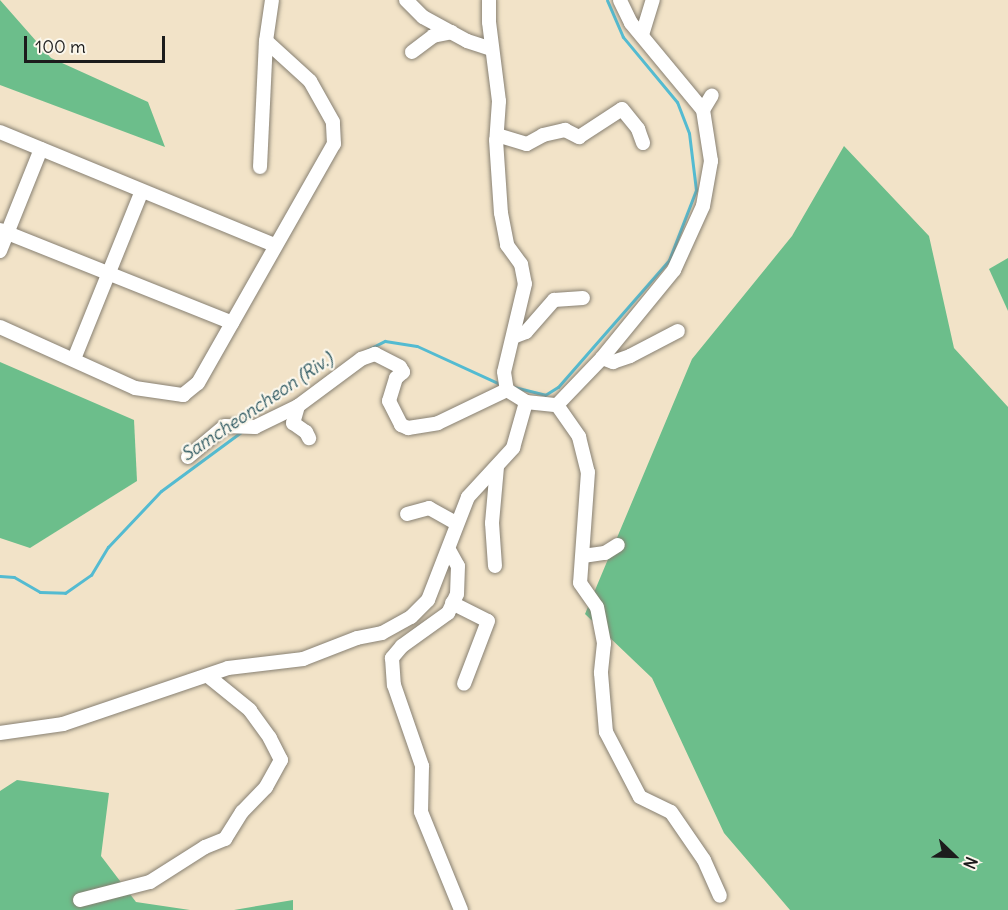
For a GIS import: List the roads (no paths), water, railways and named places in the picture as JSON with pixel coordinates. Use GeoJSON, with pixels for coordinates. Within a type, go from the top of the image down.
{"type":"FeatureCollection","features":[{"type":"Feature","properties":{"kind":"street"},"geometry":{"type":"LineString","coordinates":[[260,167],[266,41],[272,0]]}},
{"type":"Feature","properties":{"kind":"street"},"geometry":{"type":"LineString","coordinates":[[405,0],[423,17],[491,49]]}},
{"type":"Feature","properties":{"kind":"street"},"geometry":{"type":"LineString","coordinates":[[489,0],[491,49],[499,93],[497,135],[501,213],[507,245],[521,264],[525,284],[504,372],[507,390],[525,402],[557,405],[579,436],[588,472],[580,583],[597,607],[604,644],[601,673],[606,732],[640,798],[671,812],[704,860],[720,896]]}},
{"type":"Feature","properties":{"kind":"street"},"geometry":{"type":"LineString","coordinates":[[557,405],[622,339],[674,270],[689,242],[703,206],[711,160],[703,110],[642,35],[620,0]]}},
{"type":"Feature","properties":{"kind":"street"},"geometry":{"type":"LineString","coordinates":[[642,35],[653,0]]}},
{"type":"Feature","properties":{"kind":"street"},"geometry":{"type":"LineString","coordinates":[[412,52],[432,36],[452,32]]}},
{"type":"Feature","properties":{"kind":"street"},"geometry":{"type":"LineString","coordinates":[[0,327],[135,388],[183,395],[198,383],[274,245],[334,144],[333,122],[310,81],[266,41]]}},
{"type":"Feature","properties":{"kind":"street"},"geometry":{"type":"LineString","coordinates":[[703,110],[712,94]]}},
{"type":"Feature","properties":{"kind":"street"},"geometry":{"type":"LineString","coordinates":[[497,135],[527,144],[543,135],[565,130],[579,137],[622,109],[638,129],[643,143]]}},
{"type":"Feature","properties":{"kind":"street"},"geometry":{"type":"LineString","coordinates":[[0,132],[274,245]]}},
{"type":"Feature","properties":{"kind":"street"},"geometry":{"type":"LineString","coordinates":[[0,251],[3,232],[41,149]]}},
{"type":"Feature","properties":{"kind":"street"},"geometry":{"type":"LineString","coordinates":[[74,359],[142,191]]}},
{"type":"Feature","properties":{"kind":"street"},"geometry":{"type":"LineString","coordinates":[[3,232],[232,323]]}},
{"type":"Feature","properties":{"kind":"street"},"geometry":{"type":"LineString","coordinates":[[513,337],[526,332],[554,300],[583,298]]}},
{"type":"Feature","properties":{"kind":"street"},"geometry":{"type":"LineString","coordinates":[[602,358],[613,362],[630,356],[678,331]]}},
{"type":"Feature","properties":{"kind":"street"},"geometry":{"type":"LineString","coordinates":[[188,457],[225,426],[249,425],[298,406],[361,359],[375,354],[400,367],[403,372],[396,378],[389,401],[401,425],[408,428],[438,423],[507,390]]}},
{"type":"Feature","properties":{"kind":"street"},"geometry":{"type":"LineString","coordinates":[[0,733],[63,724],[228,668],[303,659],[357,638],[382,633],[411,617],[428,600],[468,497],[513,448],[525,402]]}},
{"type":"Feature","properties":{"kind":"street"},"geometry":{"type":"LineString","coordinates":[[298,406],[293,423],[306,432],[309,438]]}},
{"type":"Feature","properties":{"kind":"street"},"geometry":{"type":"LineString","coordinates":[[495,566],[492,523],[497,467]]}},
{"type":"Feature","properties":{"kind":"street"},"geometry":{"type":"LineString","coordinates":[[407,514],[429,508],[456,523]]}},
{"type":"Feature","properties":{"kind":"street"},"geometry":{"type":"LineString","coordinates":[[583,556],[605,553],[618,544]]}},
{"type":"Feature","properties":{"kind":"street"},"geometry":{"type":"LineString","coordinates":[[448,550],[458,566],[452,603],[448,613],[402,646],[392,658],[394,685],[422,766],[421,812],[461,910]]}},
{"type":"Feature","properties":{"kind":"street"},"geometry":{"type":"LineString","coordinates":[[452,603],[488,621],[464,684]]}},
{"type":"Feature","properties":{"kind":"street"},"geometry":{"type":"LineString","coordinates":[[80,900],[150,882],[205,847],[225,840],[242,812],[266,787],[281,760],[270,738],[250,710],[208,676]]}},
{"type":"Feature","properties":{"kind":"waterway","name":"Samcheoncheon (Riv.)"},"geometry":{"type":"LineString","coordinates":[[514,387],[545,395],[558,387],[669,260],[696,190],[689,133],[677,102],[623,37],[607,0]]}},
{"type":"Feature","properties":{"kind":"waterway","name":"Samcheoncheon (Riv.)"},"geometry":{"type":"LineString","coordinates":[[367,350],[385,341],[417,346],[498,383]]}},
{"type":"Feature","properties":{"kind":"waterway","name":"Samcheoncheon (Riv.)"},"geometry":{"type":"LineString","coordinates":[[0,576],[14,577],[40,592],[65,593],[91,575],[108,547],[161,491],[241,432]]}}]}
